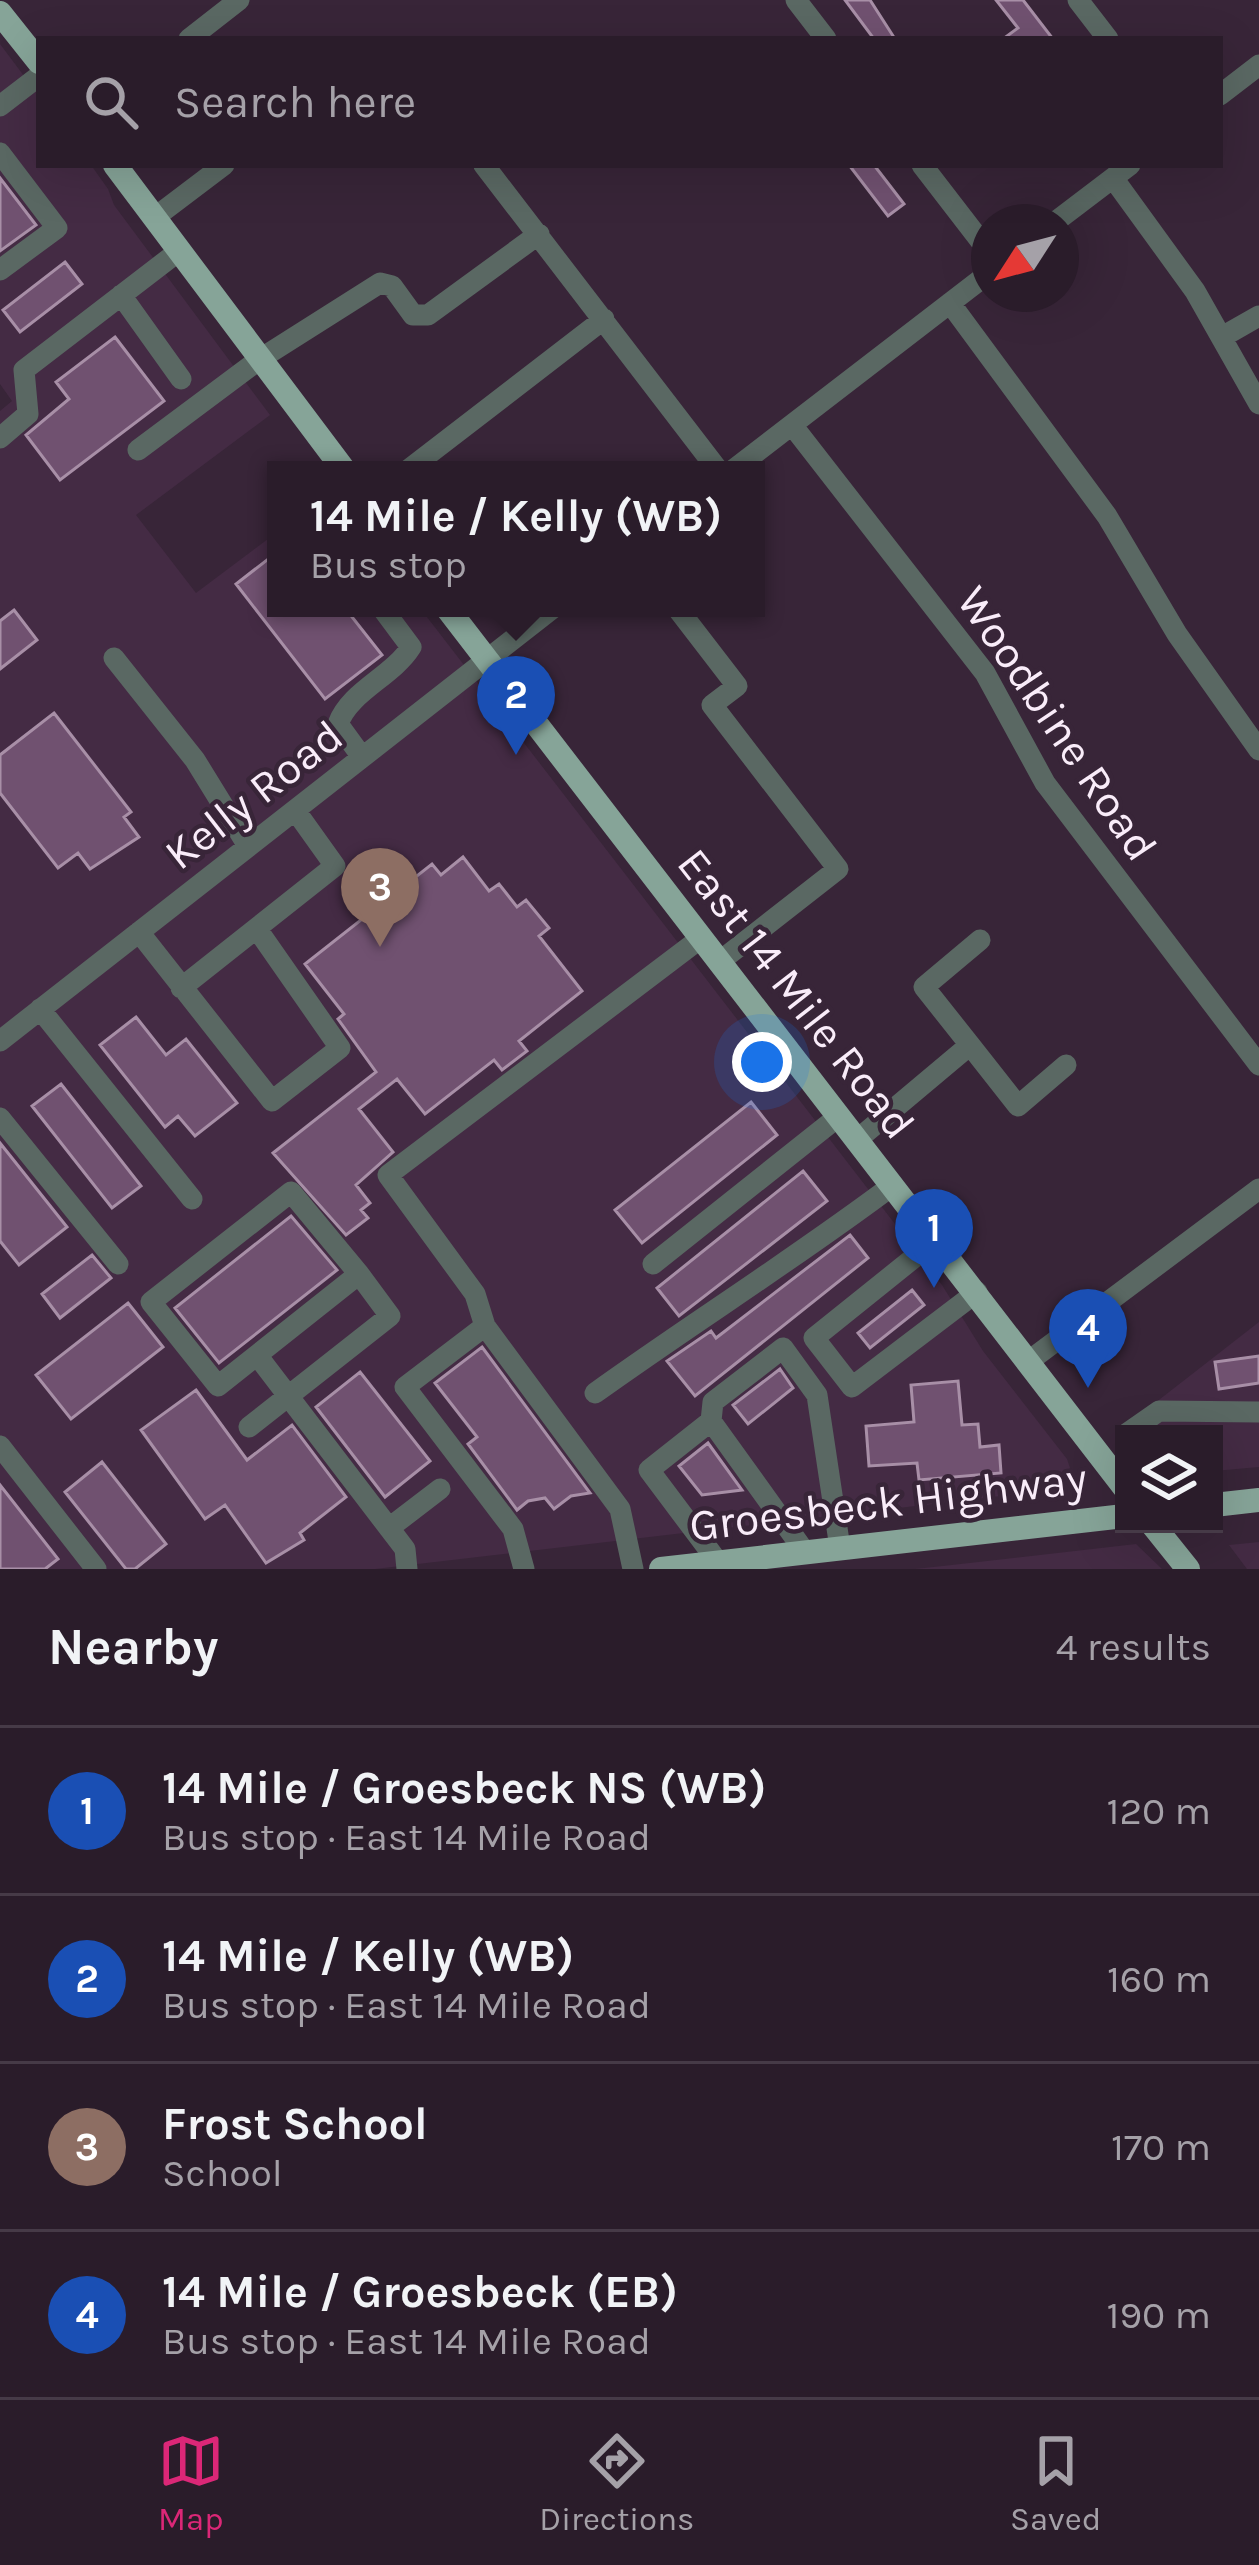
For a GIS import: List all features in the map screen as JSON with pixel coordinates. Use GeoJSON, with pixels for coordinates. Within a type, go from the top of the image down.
{"type":"FeatureCollection","features":[{"type":"Feature","properties":{"kind":"main road"},"geometry":{"type":"LineString","coordinates":[[0,13],[36,58]]}},
{"type":"Feature","properties":{"kind":"main road"},"geometry":{"type":"LineString","coordinates":[[117,168],[337,461]]}},
{"type":"Feature","properties":{"kind":"main road","name":"East 14 Mile Road"},"geometry":{"type":"LineString","coordinates":[[454,617],[1115,1475]]}},
{"type":"Feature","properties":{"kind":"main road"},"geometry":{"type":"LineString","coordinates":[[1223,1504],[1259,1500]]}},
{"type":"Feature","properties":{"kind":"main road","name":"Groesbeck Highway"},"geometry":{"type":"LineString","coordinates":[[661,1569],[1115,1517]]}},
{"type":"Feature","properties":{"kind":"main road"},"geometry":{"type":"LineString","coordinates":[[1159,1533],[1188,1569]]}},
{"type":"Feature","properties":{"kind":"street"},"geometry":{"type":"LineString","coordinates":[[193,36],[239,0]]}},
{"type":"Feature","properties":{"kind":"street"},"geometry":{"type":"LineString","coordinates":[[796,0],[824,36]]}},
{"type":"Feature","properties":{"kind":"street"},"geometry":{"type":"LineString","coordinates":[[1078,0],[1106,36]]}},
{"type":"Feature","properties":{"kind":"street"},"geometry":{"type":"LineString","coordinates":[[1223,93],[1259,65]]}},
{"type":"Feature","properties":{"kind":"street"},"geometry":{"type":"LineString","coordinates":[[0,106],[36,78]]}},
{"type":"Feature","properties":{"kind":"street"},"geometry":{"type":"LineString","coordinates":[[0,153],[57,228],[0,270]]}},
{"type":"Feature","properties":{"kind":"street"},"geometry":{"type":"LineString","coordinates":[[154,218],[220,168]]}},
{"type":"Feature","properties":{"kind":"street"},"geometry":{"type":"LineString","coordinates":[[486,168],[711,461]]}},
{"type":"Feature","properties":{"kind":"street"},"geometry":{"type":"LineString","coordinates":[[924,168],[971,229]]}},
{"type":"Feature","properties":{"kind":"street"},"geometry":{"type":"LineString","coordinates":[[1078,204],[1121,171],[1259,404]]}},
{"type":"Feature","properties":{"kind":"street"},"geometry":{"type":"LineString","coordinates":[[138,450],[260,359],[380,284],[392,286],[413,315],[434,313],[539,234]]}},
{"type":"Feature","properties":{"kind":"street"},"geometry":{"type":"LineString","coordinates":[[0,439],[28,414],[24,370],[179,251]]}},
{"type":"Feature","properties":{"kind":"street"},"geometry":{"type":"LineString","coordinates":[[746,461],[971,287]]}},
{"type":"Feature","properties":{"kind":"street"},"geometry":{"type":"LineString","coordinates":[[121,296],[181,379]]}},
{"type":"Feature","properties":{"kind":"street"},"geometry":{"type":"LineString","coordinates":[[950,303],[1107,516],[1187,649],[1259,750]]}},
{"type":"Feature","properties":{"kind":"street"},"geometry":{"type":"LineString","coordinates":[[1222,337],[1259,316]]}},
{"type":"Feature","properties":{"kind":"street"},"geometry":{"type":"LineString","coordinates":[[420,461],[604,319]]}},
{"type":"Feature","properties":{"kind":"street","name":"Woodbine Road"},"geometry":{"type":"LineString","coordinates":[[792,425],[985,673],[1045,783],[1259,1065]]}},
{"type":"Feature","properties":{"kind":"street"},"geometry":{"type":"LineString","coordinates":[[362,757],[338,724],[343,709],[401,662],[411,647],[389,617]]}},
{"type":"Feature","properties":{"kind":"street","name":"Kelly Road"},"geometry":{"type":"LineString","coordinates":[[2,1036],[542,617]]}},
{"type":"Feature","properties":{"kind":"street"},"geometry":{"type":"LineString","coordinates":[[684,617],[737,686],[712,705],[838,869],[719,962]]}},
{"type":"Feature","properties":{"kind":"street"},"geometry":{"type":"LineString","coordinates":[[114,658],[195,760],[248,846]]}},
{"type":"Feature","properties":{"kind":"street"},"geometry":{"type":"LineString","coordinates":[[181,988],[335,866],[295,810]]}},
{"type":"Feature","properties":{"kind":"street"},"geometry":{"type":"LineString","coordinates":[[139,932],[272,1101],[340,1048],[257,929]]}},
{"type":"Feature","properties":{"kind":"street"},"geometry":{"type":"LineString","coordinates":[[633,1569],[620,1509],[485,1326],[475,1294],[388,1175],[700,938]]}},
{"type":"Feature","properties":{"kind":"street"},"geometry":{"type":"LineString","coordinates":[[980,940],[924,987],[1018,1106],[1066,1065]]}},
{"type":"Feature","properties":{"kind":"street"},"geometry":{"type":"LineString","coordinates":[[40,1009],[192,1199]]}},
{"type":"Feature","properties":{"kind":"street"},"geometry":{"type":"LineString","coordinates":[[857,1139],[970,1045]]}},
{"type":"Feature","properties":{"kind":"street"},"geometry":{"type":"LineString","coordinates":[[653,1264],[839,1116]]}},
{"type":"Feature","properties":{"kind":"street"},"geometry":{"type":"LineString","coordinates":[[0,1118],[118,1264]]}},
{"type":"Feature","properties":{"kind":"street"},"geometry":{"type":"LineString","coordinates":[[595,1393],[681,1331],[767,1279],[893,1185]]}},
{"type":"Feature","properties":{"kind":"street"},"geometry":{"type":"LineString","coordinates":[[1030,1361],[1259,1189]]}},
{"type":"Feature","properties":{"kind":"street"},"geometry":{"type":"LineString","coordinates":[[249,1427],[390,1316],[359,1274],[291,1192],[151,1302],[218,1386],[359,1274]]}},
{"type":"Feature","properties":{"kind":"street"},"geometry":{"type":"LineString","coordinates":[[936,1240],[814,1338],[852,1387],[976,1292]]}},
{"type":"Feature","properties":{"kind":"street"},"geometry":{"type":"LineString","coordinates":[[485,1326],[405,1387],[513,1529],[524,1569]]}},
{"type":"Feature","properties":{"kind":"street"},"geometry":{"type":"LineString","coordinates":[[805,1552],[711,1421],[713,1402],[783,1348],[817,1396],[840,1548]]}},
{"type":"Feature","properties":{"kind":"street"},"geometry":{"type":"LineString","coordinates":[[256,1355],[404,1549],[406,1569]]}},
{"type":"Feature","properties":{"kind":"street"},"geometry":{"type":"LineString","coordinates":[[1139,1425],[1159,1411],[1192,1423],[1259,1412]]}},
{"type":"Feature","properties":{"kind":"street"},"geometry":{"type":"LineString","coordinates":[[711,1421],[649,1470],[734,1564]]}},
{"type":"Feature","properties":{"kind":"street"},"geometry":{"type":"LineString","coordinates":[[1098,1453],[1115,1442]]}},
{"type":"Feature","properties":{"kind":"street"},"geometry":{"type":"LineString","coordinates":[[0,1446],[96,1569]]}},
{"type":"Feature","properties":{"kind":"street"},"geometry":{"type":"LineString","coordinates":[[389,1528],[440,1490]]}},
{"type":"Feature","properties":{"kind":"shaded area"},"geometry":{"type":"Polygon","coordinates":[[[0,44],[36,92],[36,168],[93,168],[114,205],[270,415],[136,515],[196,593],[267,540],[267,617],[427,617],[942,1285],[983,1351],[1067,1459],[1070,1468],[1062,1483],[1044,1491],[375,1569],[0,1569],[0,411],[12,401],[0,384],[0,44]]]}},
{"type":"Feature","properties":{"kind":"shaded area"},"geometry":{"type":"Polygon","coordinates":[[[1259,1322],[1259,1467],[1223,1470],[1223,1425],[1142,1425],[1137,1417],[1259,1322]]]}},
{"type":"Feature","properties":{"kind":"shaded area"},"geometry":{"type":"Polygon","coordinates":[[[1259,1542],[1259,1569],[1247,1569],[1229,1545],[1259,1542]]]}},
{"type":"Feature","properties":{"kind":"shaded area"},"geometry":{"type":"Polygon","coordinates":[[[1136,1544],[1162,1569],[915,1569],[943,1566],[1136,1544]]]}},
{"type":"Feature","properties":{"kind":"building"},"geometry":{"type":"Polygon","coordinates":[[[845,0],[870,0],[893,36],[872,36],[845,0]]]}},
{"type":"Feature","properties":{"kind":"building"},"geometry":{"type":"Polygon","coordinates":[[[996,0],[1023,0],[1051,36],[1007,36],[1018,28],[996,0]]]}},
{"type":"Feature","properties":{"kind":"building"},"geometry":{"type":"Polygon","coordinates":[[[851,168],[876,168],[904,204],[888,216],[851,168]]]}},
{"type":"Feature","properties":{"kind":"building"},"geometry":{"type":"Polygon","coordinates":[[[0,178],[36,225],[0,251],[0,178]]]}},
{"type":"Feature","properties":{"kind":"building"},"geometry":{"type":"Polygon","coordinates":[[[65,262],[82,284],[20,332],[3,310],[65,262]]]}},
{"type":"Feature","properties":{"kind":"building"},"geometry":{"type":"Polygon","coordinates":[[[115,337],[164,401],[60,480],[26,435],[69,399],[56,382],[115,337]]]}},
{"type":"Feature","properties":{"kind":"building"},"geometry":{"type":"Polygon","coordinates":[[[267,560],[267,617],[352,617],[382,655],[325,699],[236,584],[267,560]]]}},
{"type":"Feature","properties":{"kind":"building"},"geometry":{"type":"Polygon","coordinates":[[[14,610],[37,640],[0,669],[0,621],[14,610]]]}},
{"type":"Feature","properties":{"kind":"building"},"geometry":{"type":"Polygon","coordinates":[[[54,713],[131,812],[124,817],[139,837],[90,869],[78,853],[58,868],[0,793],[0,755],[54,713]]]}},
{"type":"Feature","properties":{"kind":"building"},"geometry":{"type":"Polygon","coordinates":[[[463,857],[489,891],[499,884],[517,907],[526,900],[549,928],[539,936],[582,991],[519,1041],[527,1051],[502,1070],[494,1060],[425,1114],[397,1079],[359,1109],[393,1152],[356,1185],[370,1203],[361,1210],[368,1218],[346,1235],[273,1153],[376,1072],[338,1019],[344,1014],[305,964],[432,864],[441,875],[463,857]]]}},
{"type":"Feature","properties":{"kind":"building"},"geometry":{"type":"Polygon","coordinates":[[[136,1017],[166,1055],[186,1039],[237,1103],[195,1136],[178,1116],[165,1127],[100,1045],[136,1017]]]}},
{"type":"Feature","properties":{"kind":"building"},"geometry":{"type":"Polygon","coordinates":[[[61,1084],[141,1186],[112,1208],[32,1106],[61,1084]]]}},
{"type":"Feature","properties":{"kind":"building"},"geometry":{"type":"Polygon","coordinates":[[[751,1102],[777,1135],[642,1243],[615,1210],[751,1102]]]}},
{"type":"Feature","properties":{"kind":"building"},"geometry":{"type":"Polygon","coordinates":[[[0,1143],[67,1227],[19,1265],[0,1241],[0,1143]]]}},
{"type":"Feature","properties":{"kind":"building"},"geometry":{"type":"Polygon","coordinates":[[[803,1171],[827,1201],[679,1316],[657,1288],[803,1171]]]}},
{"type":"Feature","properties":{"kind":"building"},"geometry":{"type":"Polygon","coordinates":[[[291,1216],[337,1270],[219,1363],[175,1308],[291,1216]]]}},
{"type":"Feature","properties":{"kind":"building"},"geometry":{"type":"Polygon","coordinates":[[[850,1235],[868,1258],[695,1396],[667,1361],[711,1331],[716,1338],[850,1235]]]}},
{"type":"Feature","properties":{"kind":"building"},"geometry":{"type":"Polygon","coordinates":[[[92,1255],[111,1278],[60,1318],[42,1294],[92,1255]]]}},
{"type":"Feature","properties":{"kind":"building"},"geometry":{"type":"Polygon","coordinates":[[[912,1290],[924,1305],[870,1348],[858,1333],[912,1290]]]}},
{"type":"Feature","properties":{"kind":"building"},"geometry":{"type":"Polygon","coordinates":[[[128,1303],[163,1347],[71,1419],[36,1375],[128,1303]]]}},
{"type":"Feature","properties":{"kind":"building"},"geometry":{"type":"Polygon","coordinates":[[[482,1347],[590,1493],[571,1496],[554,1509],[545,1498],[528,1501],[517,1510],[468,1444],[477,1437],[435,1383],[482,1347]]]}},
{"type":"Feature","properties":{"kind":"building"},"geometry":{"type":"Polygon","coordinates":[[[1259,1356],[1259,1383],[1219,1389],[1215,1362],[1259,1356]]]}},
{"type":"Feature","properties":{"kind":"building"},"geometry":{"type":"Polygon","coordinates":[[[780,1369],[793,1388],[748,1424],[733,1405],[780,1369]]]}},
{"type":"Feature","properties":{"kind":"building"},"geometry":{"type":"Polygon","coordinates":[[[360,1372],[430,1461],[385,1497],[316,1407],[360,1372]]]}},
{"type":"Feature","properties":{"kind":"building"},"geometry":{"type":"Polygon","coordinates":[[[958,1381],[962,1425],[978,1424],[980,1447],[999,1445],[1001,1473],[919,1480],[917,1463],[869,1466],[866,1426],[914,1422],[911,1385],[958,1381]]]}},
{"type":"Feature","properties":{"kind":"building"},"geometry":{"type":"Polygon","coordinates":[[[196,1390],[247,1460],[292,1425],[346,1497],[300,1533],[304,1540],[266,1563],[225,1505],[205,1519],[141,1430],[196,1390]]]}},
{"type":"Feature","properties":{"kind":"building"},"geometry":{"type":"Polygon","coordinates":[[[708,1443],[742,1490],[702,1495],[679,1466],[708,1443]]]}},
{"type":"Feature","properties":{"kind":"building"},"geometry":{"type":"Polygon","coordinates":[[[102,1462],[166,1544],[135,1569],[126,1569],[65,1492],[102,1462]]]}},
{"type":"Feature","properties":{"kind":"building"},"geometry":{"type":"Polygon","coordinates":[[[0,1485],[58,1559],[45,1569],[0,1569],[0,1485]]]}},
{"type":"Feature","properties":{"kind":"place","name":"14 Mile / Kelly (WB)"},"geometry":{"type":"Point","coordinates":[516,755]}},
{"type":"Feature","properties":{"kind":"place","name":"Frost School"},"geometry":{"type":"Point","coordinates":[380,947]}},
{"type":"Feature","properties":{"kind":"place","name":"14 Mile / Groesbeck NS (WB)"},"geometry":{"type":"Point","coordinates":[934,1288]}},
{"type":"Feature","properties":{"kind":"place","name":"14 Mile / Groesbeck (EB)"},"geometry":{"type":"Point","coordinates":[1088,1388]}}]}
